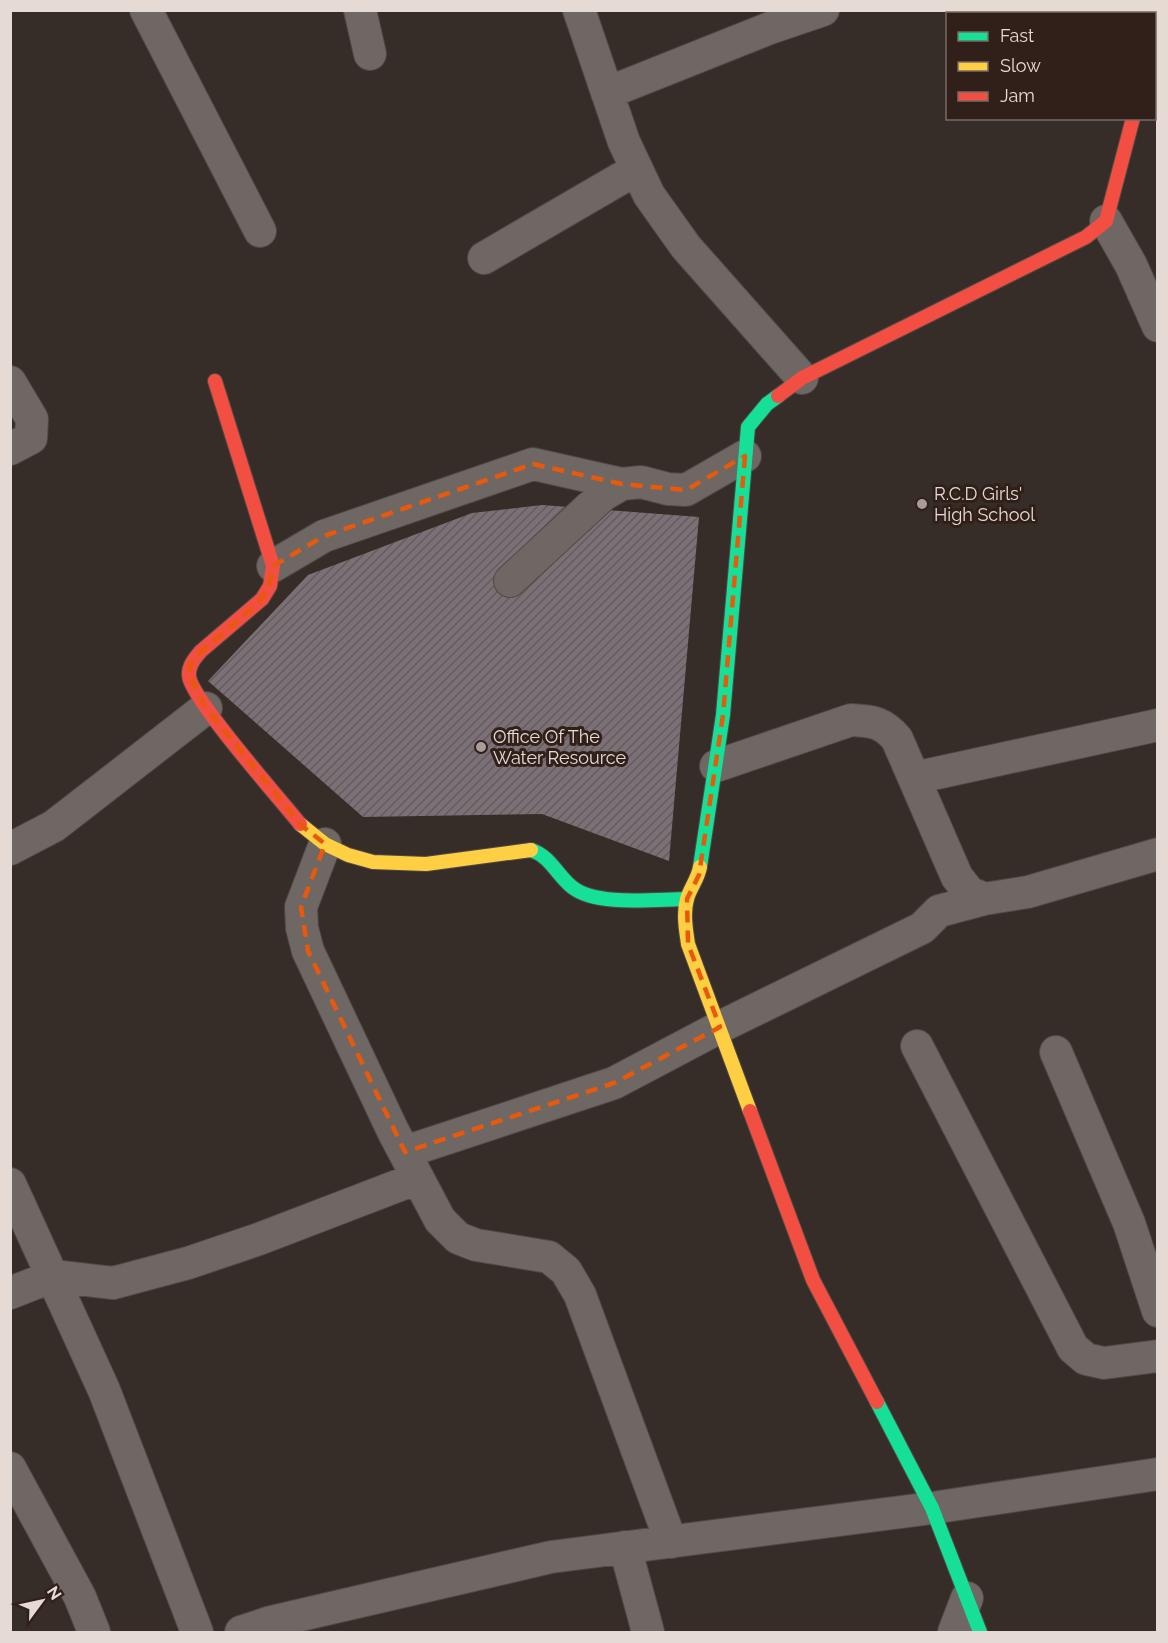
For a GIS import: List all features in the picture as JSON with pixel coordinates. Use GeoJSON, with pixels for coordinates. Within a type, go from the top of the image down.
{"type":"FeatureCollection","features":[{"type":"Feature","properties":{"kind":"street"},"geometry":{"type":"LineString","coordinates":[[146,10],[260,231]]}},
{"type":"Feature","properties":{"kind":"street"},"geometry":{"type":"LineString","coordinates":[[360,10],[370,54]]}},
{"type":"Feature","properties":{"kind":"street"},"geometry":{"type":"LineString","coordinates":[[579,10],[624,142],[649,195],[686,247],[802,378]]}},
{"type":"Feature","properties":{"kind":"street"},"geometry":{"type":"LineString","coordinates":[[607,93],[771,28],[823,10]]}},
{"type":"Feature","properties":{"kind":"street"},"geometry":{"type":"LineString","coordinates":[[980,1632],[932,1508],[813,1280],[688,944],[685,920],[687,899],[699,875],[723,716],[748,427],[767,405],[802,378],[1086,237],[1106,221],[1132,120]]}},
{"type":"Feature","properties":{"kind":"street"},"geometry":{"type":"LineString","coordinates":[[484,258],[637,169]]}},
{"type":"Feature","properties":{"kind":"street"},"geometry":{"type":"LineString","coordinates":[[1106,221],[1131,265],[1158,326]]}},
{"type":"Feature","properties":{"kind":"street"},"geometry":{"type":"LineString","coordinates":[[215,381],[273,566],[269,588],[257,604],[193,659],[188,673],[194,689],[206,708],[301,825],[325,844],[348,855],[373,862],[426,864],[452,862],[528,849],[541,853],[573,888],[592,896],[619,900],[687,899]]}},
{"type":"Feature","properties":{"kind":"street"},"geometry":{"type":"LineString","coordinates":[[10,382],[32,419],[31,438],[10,449]]}},
{"type":"Feature","properties":{"kind":"street"},"geometry":{"type":"LineString","coordinates":[[273,566],[324,536],[533,464],[622,484],[641,482],[668,489],[686,490],[745,456]]}},
{"type":"Feature","properties":{"kind":"street"},"geometry":{"type":"LineString","coordinates":[[510,581],[603,495],[622,484]]}},
{"type":"Feature","properties":{"kind":"street"},"geometry":{"type":"LineString","coordinates":[[10,849],[54,826],[206,708]]}},
{"type":"Feature","properties":{"kind":"street"},"geometry":{"type":"LineString","coordinates":[[716,766],[851,720],[870,720],[888,728],[897,739],[957,876],[969,892],[984,899]]}},
{"type":"Feature","properties":{"kind":"street"},"geometry":{"type":"LineString","coordinates":[[914,778],[1158,725]]}},
{"type":"Feature","properties":{"kind":"street"},"geometry":{"type":"LineString","coordinates":[[325,844],[301,908],[302,928],[308,951],[411,1165],[440,1220],[458,1238],[476,1245],[549,1257],[566,1271],[584,1306],[671,1542]]}},
{"type":"Feature","properties":{"kind":"street"},"geometry":{"type":"LineString","coordinates":[[10,1293],[53,1276],[113,1283],[188,1263],[259,1239],[411,1165],[614,1083],[922,928],[939,911],[984,899],[1028,892],[1158,854]]}},
{"type":"Feature","properties":{"kind":"street"},"geometry":{"type":"LineString","coordinates":[[917,1046],[1073,1348],[1086,1359],[1104,1363],[1158,1356]]}},
{"type":"Feature","properties":{"kind":"street"},"geometry":{"type":"LineString","coordinates":[[1056,1052],[1129,1223],[1158,1311]]}},
{"type":"Feature","properties":{"kind":"street"},"geometry":{"type":"LineString","coordinates":[[10,1184],[104,1390],[197,1632]]}},
{"type":"Feature","properties":{"kind":"street"},"geometry":{"type":"LineString","coordinates":[[10,1467],[80,1596],[94,1632]]}},
{"type":"Feature","properties":{"kind":"street"},"geometry":{"type":"LineString","coordinates":[[241,1632],[271,1622],[303,1624],[551,1557],[932,1508],[1158,1474]]}},
{"type":"Feature","properties":{"kind":"street"},"geometry":{"type":"LineString","coordinates":[[625,1547],[648,1632]]}},
{"type":"Feature","properties":{"kind":"street"},"geometry":{"type":"LineString","coordinates":[[954,1632],[967,1598]]}},
{"type":"Feature","properties":{"kind":"highlighted area"},"geometry":{"type":"Polygon","coordinates":[[[745,456],[723,715],[699,875],[687,899],[688,944],[720,1027],[614,1083],[405,1152],[308,951],[301,907],[325,844],[301,825],[206,708],[188,673],[193,659],[257,604],[269,588],[273,566],[324,536],[533,464],[622,484],[686,490],[745,456]]]}},
{"type":"Feature","properties":{"kind":"building","name":"Office Of The Water Resource"},"geometry":{"type":"Polygon","coordinates":[[[542,505],[699,517],[669,861],[542,814],[363,817],[208,681],[308,575],[472,513],[542,505]]]}},
{"type":"Feature","properties":{"kind":"traffic: fast"},"geometry":{"type":"LineString","coordinates":[[700,867],[723,715],[748,427],[767,404],[778,396]]}},
{"type":"Feature","properties":{"kind":"traffic: fast"},"geometry":{"type":"LineString","coordinates":[[531,850],[548,861],[572,887],[583,893],[611,900],[687,899]]}},
{"type":"Feature","properties":{"kind":"traffic: fast"},"geometry":{"type":"LineString","coordinates":[[877,1402],[932,1508],[980,1632]]}},
{"type":"Feature","properties":{"kind":"traffic: slow"},"geometry":{"type":"LineString","coordinates":[[300,824],[325,844],[348,855],[373,862],[426,864],[531,850]]}},
{"type":"Feature","properties":{"kind":"traffic: slow"},"geometry":{"type":"LineString","coordinates":[[700,867],[686,905],[685,922],[688,944],[750,1111]]}},
{"type":"Feature","properties":{"kind":"traffic: jam"},"geometry":{"type":"LineString","coordinates":[[778,396],[802,378],[1086,237],[1106,221],[1132,120]]}},
{"type":"Feature","properties":{"kind":"traffic: jam"},"geometry":{"type":"LineString","coordinates":[[215,381],[273,566],[270,586],[262,599],[201,651],[194,659],[189,676],[194,688],[220,727],[300,824]]}},
{"type":"Feature","properties":{"kind":"traffic: jam"},"geometry":{"type":"LineString","coordinates":[[750,1111],[813,1280],[877,1402]]}},
{"type":"Feature","properties":{"kind":"place","name":"R.C.D Girls' High School"},"geometry":{"type":"Point","coordinates":[922,504]}},
{"type":"Feature","properties":{"kind":"place","name":"Office Of The Water Resource"},"geometry":{"type":"Point","coordinates":[481,747]}}]}
